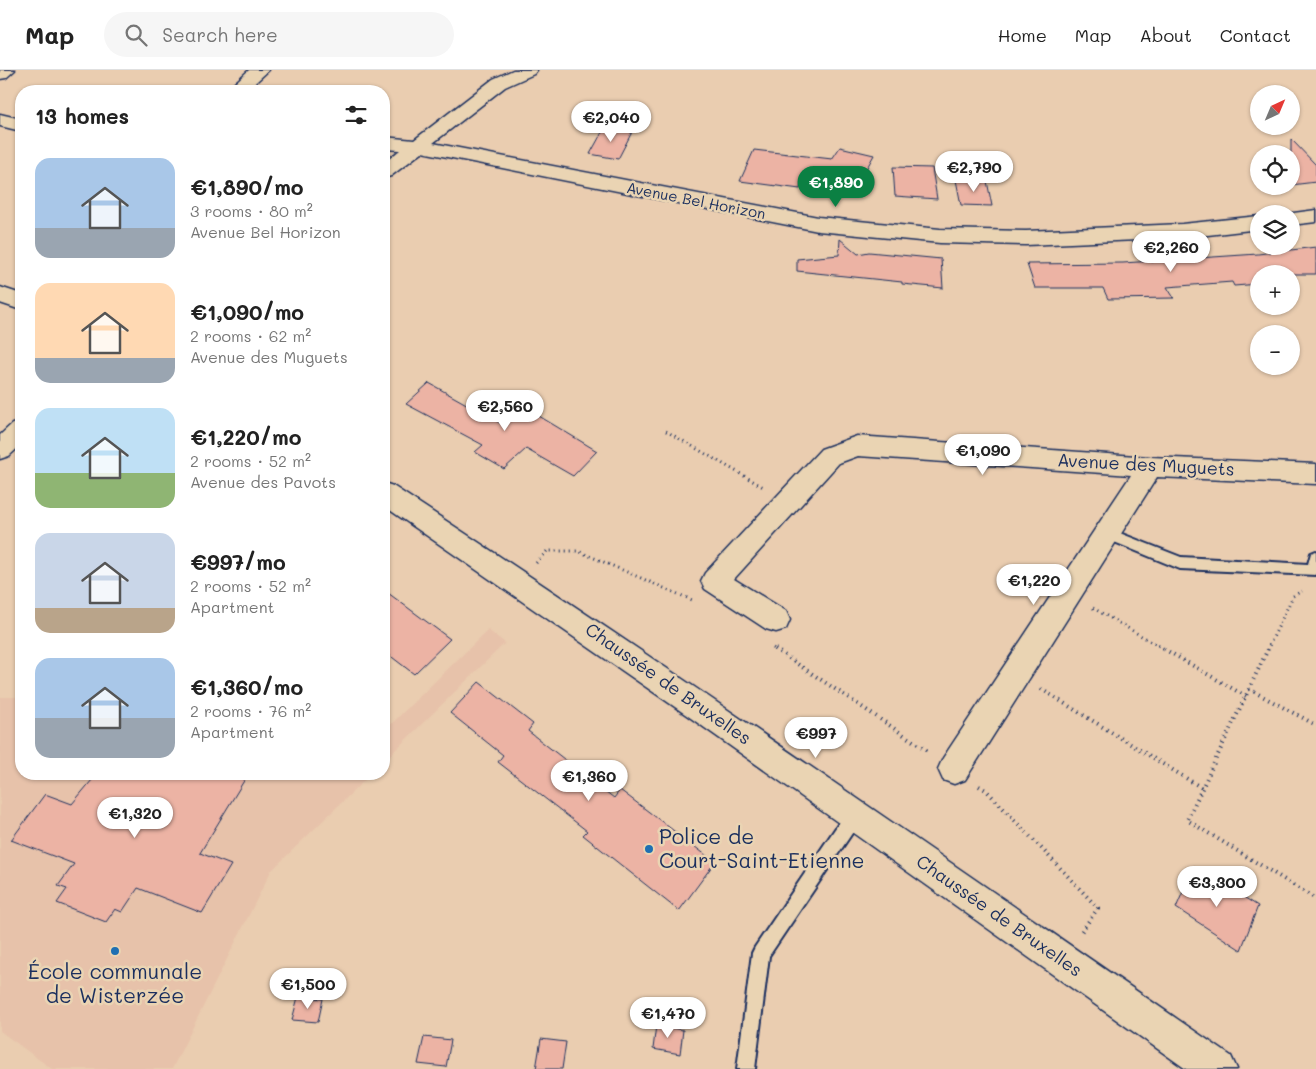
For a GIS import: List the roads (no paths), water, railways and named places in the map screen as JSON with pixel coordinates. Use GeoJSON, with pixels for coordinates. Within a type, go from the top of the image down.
{"type":"FeatureCollection","features":[{"type":"Feature","properties":{"kind":"street"},"geometry":{"type":"LineString","coordinates":[[0,74],[6,70]]}},
{"type":"Feature","properties":{"kind":"street"},"geometry":{"type":"LineString","coordinates":[[242,85],[260,70]]}},
{"type":"Feature","properties":{"kind":"street"},"geometry":{"type":"LineString","coordinates":[[390,168],[499,83],[528,70]]}},
{"type":"Feature","properties":{"kind":"street"},"geometry":{"type":"LineString","coordinates":[[0,120],[15,124]]}},
{"type":"Feature","properties":{"kind":"street","name":"Avenue Bel Horizon"},"geometry":{"type":"LineString","coordinates":[[390,144],[419,146],[818,224],[940,236],[1026,238],[1182,231],[1250,223]]}},
{"type":"Feature","properties":{"kind":"street"},"geometry":{"type":"LineString","coordinates":[[1300,217],[1316,216]]}},
{"type":"Feature","properties":{"kind":"street"},"geometry":{"type":"LineString","coordinates":[[0,294],[15,300]]}},
{"type":"Feature","properties":{"kind":"street"},"geometry":{"type":"LineString","coordinates":[[0,450],[15,436]]}},
{"type":"Feature","properties":{"kind":"street","name":"Avenue des Muguets"},"geometry":{"type":"LineString","coordinates":[[776,620],[715,581],[830,456],[857,446],[1150,467],[1316,474]]}},
{"type":"Feature","properties":{"kind":"street"},"geometry":{"type":"LineString","coordinates":[[0,454],[15,447]]}},
{"type":"Feature","properties":{"kind":"street"},"geometry":{"type":"LineString","coordinates":[[954,769],[1150,467]]}},
{"type":"Feature","properties":{"kind":"street","name":"Chaussée de Bruxelles"},"geometry":{"type":"LineString","coordinates":[[390,497],[519,582],[855,814],[1218,1069]]}},
{"type":"Feature","properties":{"kind":"lane"},"geometry":{"type":"LineString","coordinates":[[1107,533],[1180,563],[1313,570],[1316,557]]}},
{"type":"Feature","properties":{"kind":"lane"},"geometry":{"type":"LineString","coordinates":[[746,1069],[761,953],[855,814]]}},
{"type":"Feature","properties":{"kind":"place","name":"Police de Court-Saint-Etienne"},"geometry":{"type":"Point","coordinates":[649,849]}},
{"type":"Feature","properties":{"kind":"place","name":"École communale de Wisterzée"},"geometry":{"type":"Point","coordinates":[115,951]}}]}
